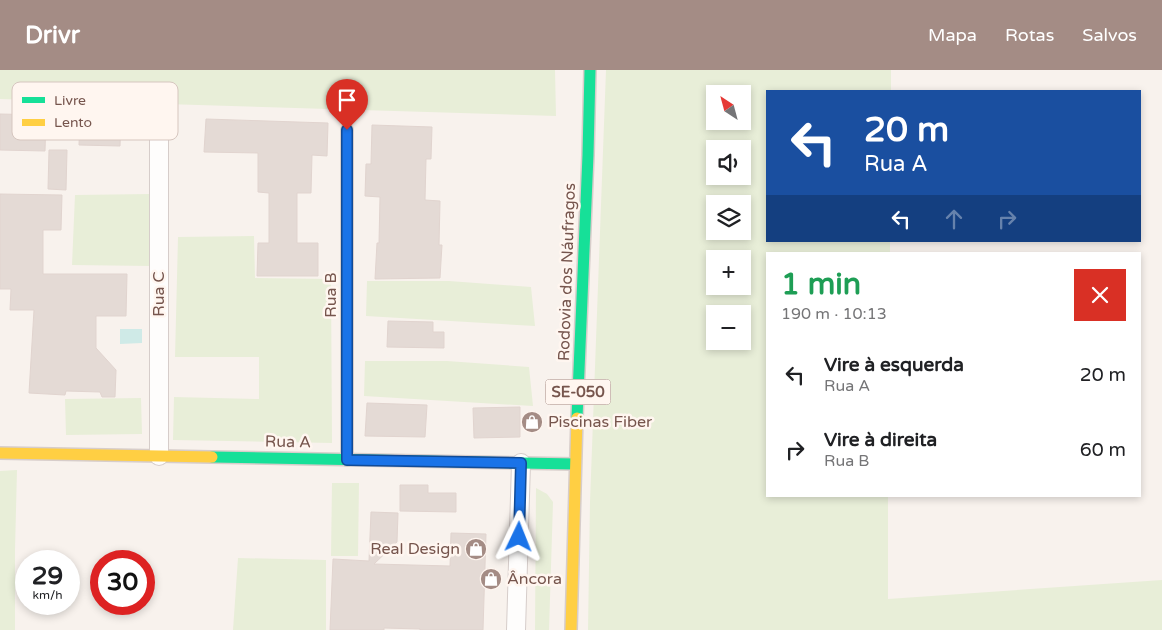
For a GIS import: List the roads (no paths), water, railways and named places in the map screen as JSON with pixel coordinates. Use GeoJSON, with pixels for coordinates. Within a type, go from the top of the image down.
{"type":"FeatureCollection","features":[{"type":"Feature","properties":{"kind":"street","name":"SE-050"},"geometry":{"type":"LineString","coordinates":[[579,70],[588,155]]}},
{"type":"Feature","properties":{"kind":"street","name":"SE-050"},"geometry":{"type":"LineString","coordinates":[[588,155],[590,70]]}},
{"type":"Feature","properties":{"kind":"street","name":"Rua B"},"geometry":{"type":"LineString","coordinates":[[347,130],[347,460]]}},
{"type":"Feature","properties":{"kind":"street","name":"Rua C"},"geometry":{"type":"LineString","coordinates":[[159,140],[159,456]]}},
{"type":"Feature","properties":{"kind":"street","name":"Rodovia dos Náufragos"},"geometry":{"type":"LineString","coordinates":[[571,630],[575,464],[588,155]]}},
{"type":"Feature","properties":{"kind":"street","name":"Rua A"},"geometry":{"type":"LineString","coordinates":[[0,453],[575,464]]}},
{"type":"Feature","properties":{"kind":"street"},"geometry":{"type":"LineString","coordinates":[[516,630],[521,463]]}},
{"type":"Feature","properties":{"kind":"water"},"geometry":{"type":"Polygon","coordinates":[[[120,329],[142,329],[142,343],[120,344],[120,329]]]}},
{"type":"Feature","properties":{"kind":"place","name":"Piscinas Fiber"},"geometry":{"type":"Point","coordinates":[532,422]}},
{"type":"Feature","properties":{"kind":"place","name":"Real Design"},"geometry":{"type":"Point","coordinates":[476,549]}},
{"type":"Feature","properties":{"kind":"place","name":"Âncora"},"geometry":{"type":"Point","coordinates":[491,579]}}]}
